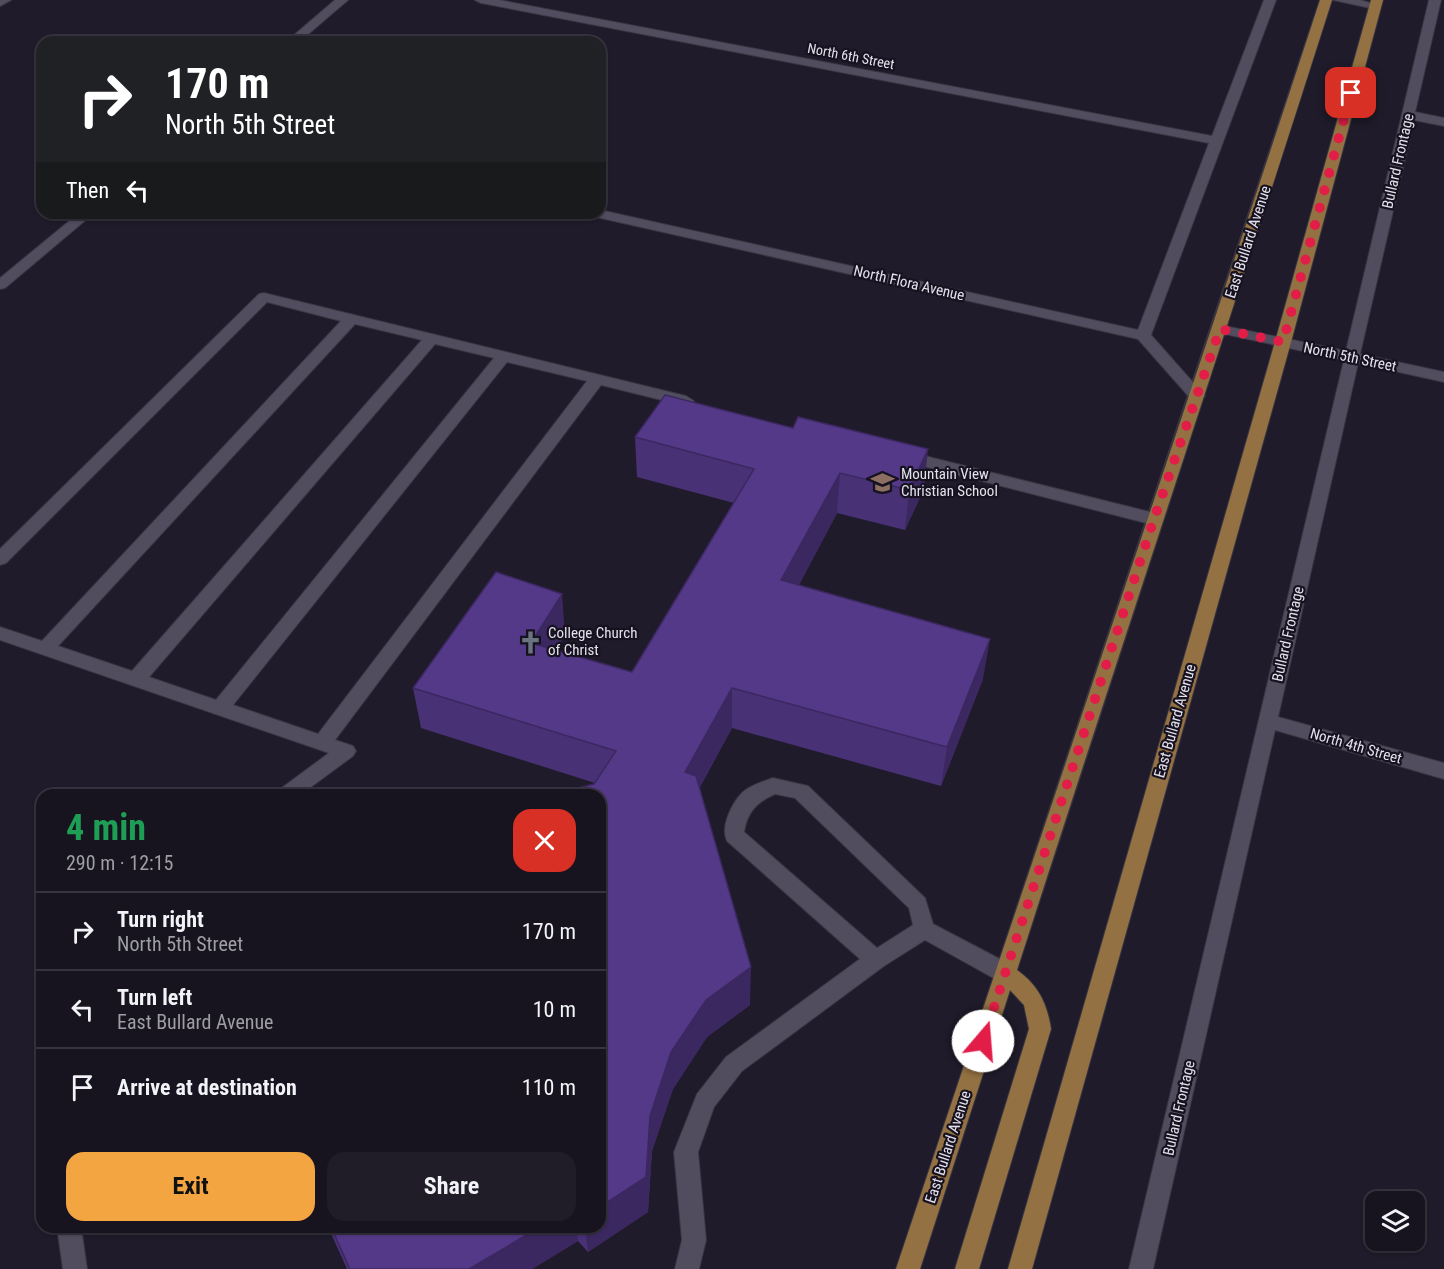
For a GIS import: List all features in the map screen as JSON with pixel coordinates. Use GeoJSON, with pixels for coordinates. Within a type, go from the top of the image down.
{"type":"FeatureCollection","features":[{"type":"Feature","properties":{"kind":"main road","name":"East Bullard Avenue"},"geometry":{"type":"LineString","coordinates":[[908,1269],[1154,519],[1220,329],[1326,0]]}},
{"type":"Feature","properties":{"kind":"main road","name":"East Bullard Avenue"},"geometry":{"type":"LineString","coordinates":[[1020,1269],[1283,342],[1376,3]]}},
{"type":"Feature","properties":{"kind":"main road"},"geometry":{"type":"LineString","coordinates":[[968,1269],[1040,1029],[1038,1009],[1026,987],[1005,973]]}},
{"type":"Feature","properties":{"kind":"street"},"geometry":{"type":"LineString","coordinates":[[0,3],[5,0]]}},
{"type":"Feature","properties":{"kind":"street"},"geometry":{"type":"LineString","coordinates":[[299,36],[342,0]]}},
{"type":"Feature","properties":{"kind":"street","name":"North 6th Street"},"geometry":{"type":"LineString","coordinates":[[481,0],[1217,141]]}},
{"type":"Feature","properties":{"kind":"street"},"geometry":{"type":"LineString","coordinates":[[1197,396],[1143,336],[1270,0]]}},
{"type":"Feature","properties":{"kind":"street"},"geometry":{"type":"LineString","coordinates":[[1339,0],[1376,3]]}},
{"type":"Feature","properties":{"kind":"street","name":"Bullard Frontage"},"geometry":{"type":"LineString","coordinates":[[1141,1269],[1436,0]]}},
{"type":"Feature","properties":{"kind":"street"},"geometry":{"type":"LineString","coordinates":[[1409,115],[1444,122]]}},
{"type":"Feature","properties":{"kind":"street","name":"North Flora Avenue"},"geometry":{"type":"LineString","coordinates":[[606,215],[1143,336]]}},
{"type":"Feature","properties":{"kind":"street"},"geometry":{"type":"LineString","coordinates":[[0,285],[80,219]]}},
{"type":"Feature","properties":{"kind":"street"},"geometry":{"type":"LineString","coordinates":[[0,559],[264,297],[697,404]]}},
{"type":"Feature","properties":{"kind":"street"},"geometry":{"type":"LineString","coordinates":[[46,648],[352,318]]}},
{"type":"Feature","properties":{"kind":"street","name":"North 5th Street"},"geometry":{"type":"LineString","coordinates":[[1220,329],[1444,377]]}},
{"type":"Feature","properties":{"kind":"street"},"geometry":{"type":"LineString","coordinates":[[136,680],[432,338]]}},
{"type":"Feature","properties":{"kind":"street"},"geometry":{"type":"LineString","coordinates":[[220,708],[504,356]]}},
{"type":"Feature","properties":{"kind":"street"},"geometry":{"type":"LineString","coordinates":[[322,743],[597,379]]}},
{"type":"Feature","properties":{"kind":"street"},"geometry":{"type":"LineString","coordinates":[[893,453],[1154,519]]}},
{"type":"Feature","properties":{"kind":"street"},"geometry":{"type":"LineString","coordinates":[[0,633],[346,751],[294,789]]}},
{"type":"Feature","properties":{"kind":"street","name":"North 4th Street"},"geometry":{"type":"LineString","coordinates":[[1268,721],[1444,771]]}},
{"type":"Feature","properties":{"kind":"street"},"geometry":{"type":"LineString","coordinates":[[876,960],[734,835],[736,821],[750,796],[773,786],[801,791],[918,904],[924,929],[1005,973]]}},
{"type":"Feature","properties":{"kind":"street"},"geometry":{"type":"LineString","coordinates":[[687,1269],[694,1240],[686,1152],[705,1101],[734,1064],[876,960],[924,929]]}},
{"type":"Feature","properties":{"kind":"street"},"geometry":{"type":"LineString","coordinates":[[70,1233],[75,1269]]}},
{"type":"Feature","properties":{"kind":"building"},"geometry":{"type":"Polygon","coordinates":[[[665,395],[793,428],[798,417],[928,449],[909,490],[840,473],[781,580],[990,639],[947,747],[732,688],[685,772],[696,776],[751,967],[706,1000],[671,1052],[650,1116],[646,1177],[606,1203],[606,789],[574,789],[594,784],[616,751],[413,688],[496,572],[562,594],[531,643],[632,672],[754,469],[635,437],[665,395]]]}},
{"type":"Feature","properties":{"kind":"building"},"geometry":{"type":"Polygon","coordinates":[[[334,1233],[530,1233],[469,1269],[350,1269],[334,1233]]]}},
{"type":"Feature","properties":{"kind":"place","name":"Mountain View Christian School"},"geometry":{"type":"Point","coordinates":[883,483]}},
{"type":"Feature","properties":{"kind":"place","name":"College Church of Christ"},"geometry":{"type":"Point","coordinates":[530,642]}},
{"type":"Feature","properties":{"kind":"route"},"geometry":{"type":"LineString","coordinates":[[983,1041],[1154,519],[1220,329],[1283,342],[1351,93]]}}]}
